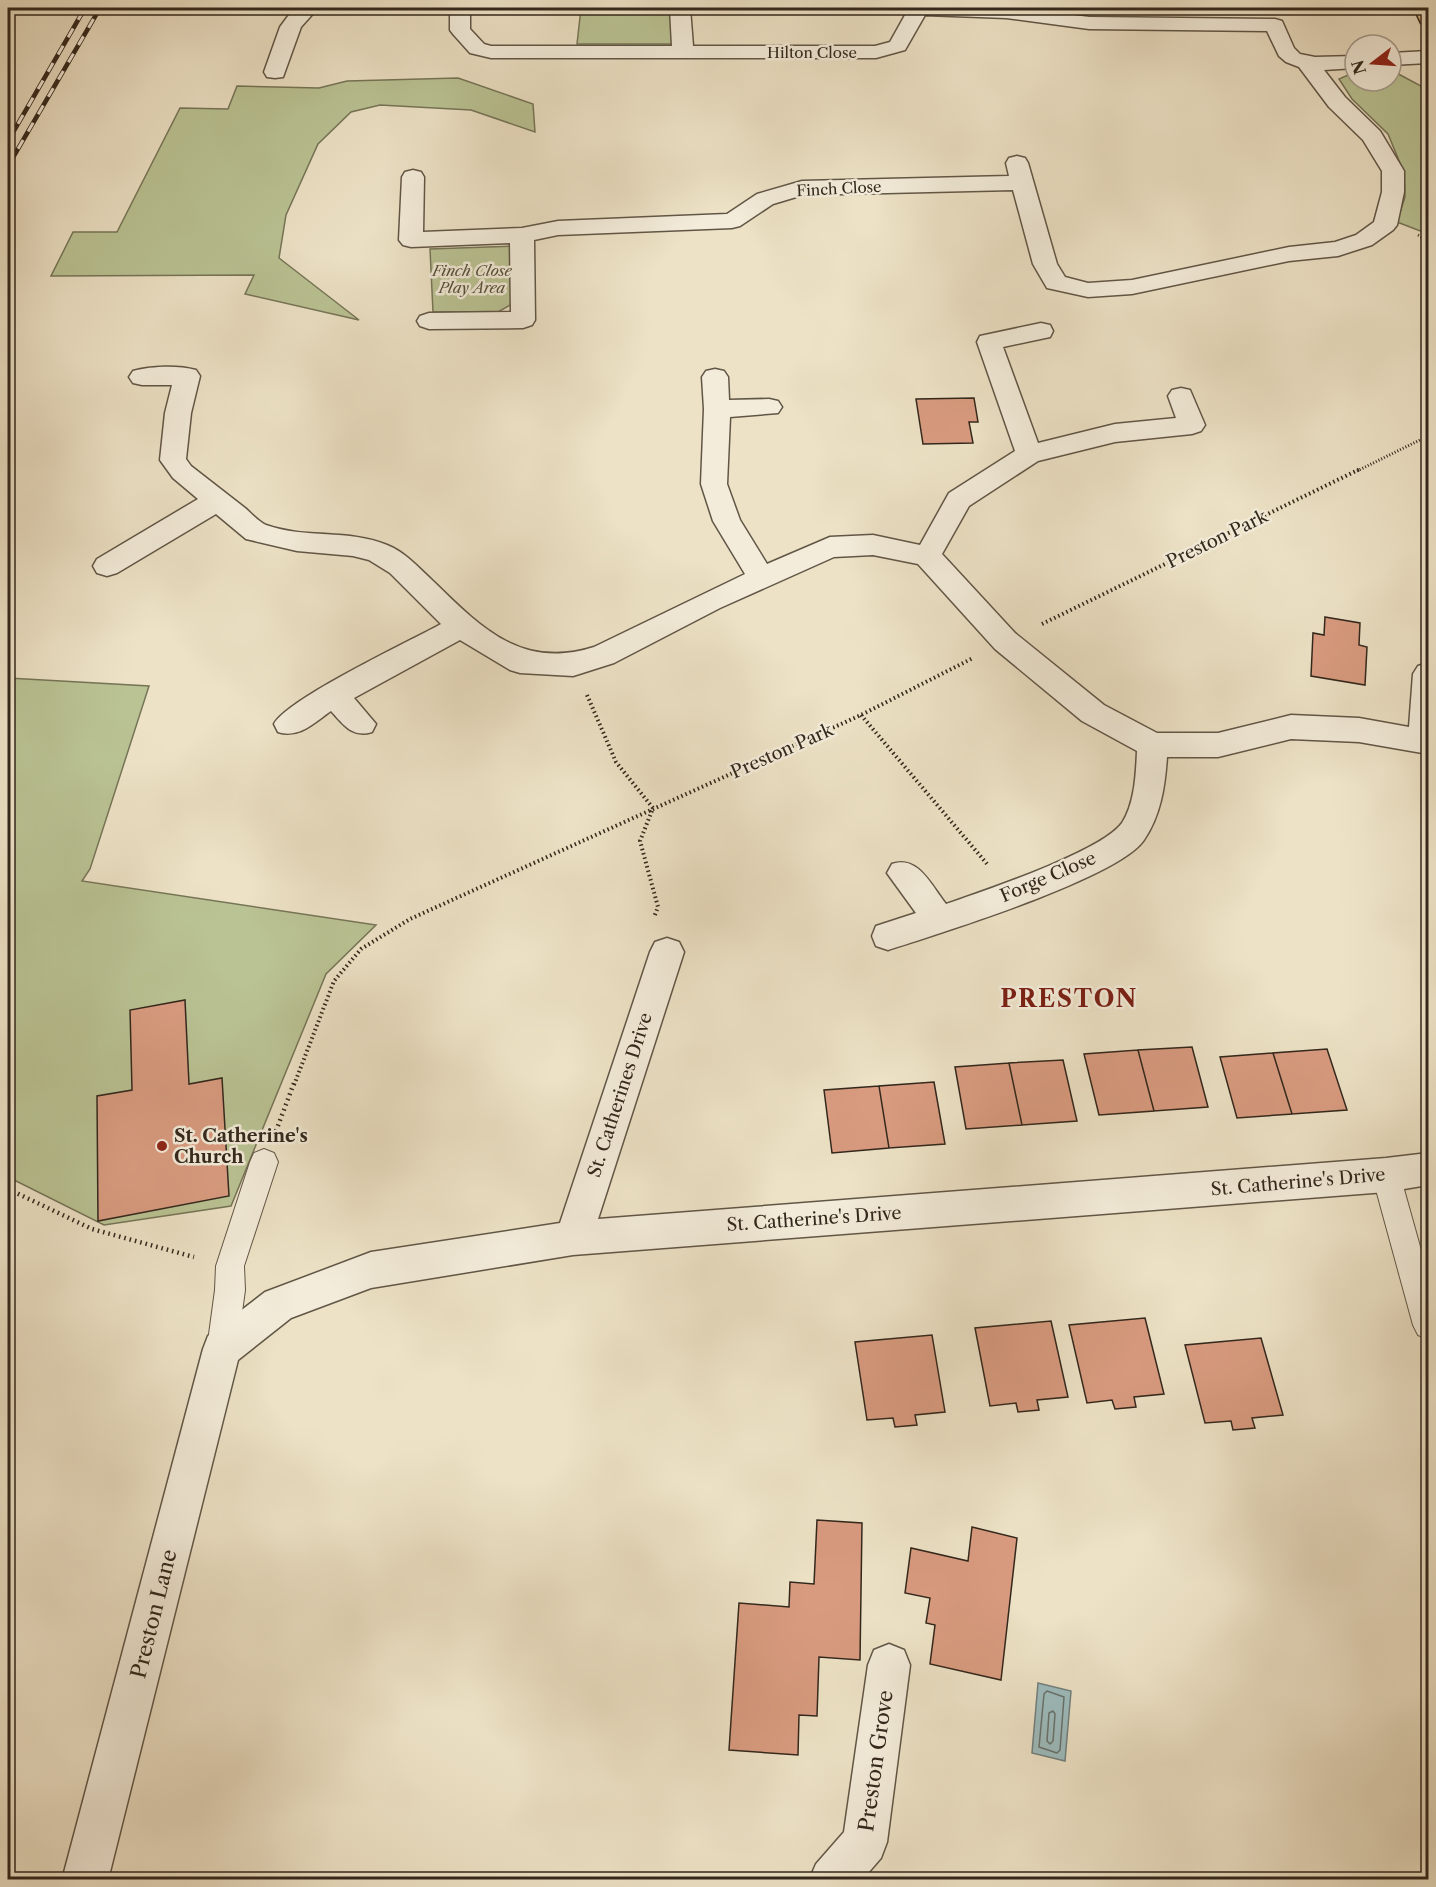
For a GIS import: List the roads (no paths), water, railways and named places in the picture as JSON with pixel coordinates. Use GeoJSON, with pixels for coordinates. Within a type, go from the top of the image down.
{"type":"FeatureCollection","features":[{"type":"Feature","properties":{"kind":"main road"},"geometry":{"type":"LineString","coordinates":[[1424,8],[1428,19]]}},
{"type":"Feature","properties":{"kind":"street"},"geometry":{"type":"LineString","coordinates":[[275,72],[291,24],[303,9],[308,8]]}},
{"type":"Feature","properties":{"kind":"street","name":"Hilton Close"},"geometry":{"type":"LineString","coordinates":[[460,8],[460,30],[477,49],[491,52],[876,52],[898,46],[917,8],[1006,12],[1089,23],[1271,16],[1284,49],[1293,58],[1307,63]]}},
{"type":"Feature","properties":{"kind":"street"},"geometry":{"type":"LineString","coordinates":[[680,8],[683,52]]}},
{"type":"Feature","properties":{"kind":"street"},"geometry":{"type":"LineString","coordinates":[[1403,58],[1428,57]]}},
{"type":"Feature","properties":{"kind":"street"},"geometry":{"type":"LineString","coordinates":[[1307,63],[1343,62]]}},
{"type":"Feature","properties":{"kind":"street","name":"Finch Close"},"geometry":{"type":"LineString","coordinates":[[413,177],[411,240],[522,235],[558,228],[732,221],[765,199],[802,188],[1019,172],[1046,264],[1056,283],[1088,290],[1132,287],[1289,254],[1338,249],[1364,240],[1385,225],[1393,192],[1393,171],[1372,136],[1337,102],[1307,63]]}},
{"type":"Feature","properties":{"kind":"street"},"geometry":{"type":"LineString","coordinates":[[429,321],[523,320],[522,235]]}},
{"type":"Feature","properties":{"kind":"street"},"geometry":{"type":"LineString","coordinates":[[1029,454],[988,342],[1041,331]]}},
{"type":"Feature","properties":{"kind":"street"},"geometry":{"type":"LineString","coordinates":[[142,377],[187,375],[178,413],[173,460],[182,472],[216,501],[256,531],[297,541],[353,546],[378,552],[400,566],[461,626],[487,644],[520,662],[573,664],[604,655],[634,642],[710,601],[830,547],[873,545],[927,556],[1005,642],[1093,713],[1153,745],[1218,745],[1291,727],[1359,730],[1426,742],[1428,674]]}},
{"type":"Feature","properties":{"kind":"street"},"geometry":{"type":"LineString","coordinates":[[715,377],[717,409],[714,484],[727,521],[762,578]]}},
{"type":"Feature","properties":{"kind":"street"},"geometry":{"type":"LineString","coordinates":[[927,556],[959,500],[1029,454],[1115,433],[1192,425],[1181,396]]}},
{"type":"Feature","properties":{"kind":"street"},"geometry":{"type":"LineString","coordinates":[[717,409],[769,407]]}},
{"type":"Feature","properties":{"kind":"street"},"geometry":{"type":"LineString","coordinates":[[106,566],[216,501]]}},
{"type":"Feature","properties":{"kind":"street"},"geometry":{"type":"LineString","coordinates":[[289,724],[334,695],[461,626]]}},
{"type":"Feature","properties":{"kind":"street"},"geometry":{"type":"LineString","coordinates":[[334,695],[361,724]]}},
{"type":"Feature","properties":{"kind":"street","name":"Forge Close"},"geometry":{"type":"LineString","coordinates":[[888,936],[940,920],[1093,861],[1131,835],[1150,792],[1153,745]]}},
{"type":"Feature","properties":{"kind":"street"},"geometry":{"type":"LineString","coordinates":[[903,873],[940,920]]}},
{"type":"Feature","properties":{"kind":"street","name":"St. Catherines Drive"},"geometry":{"type":"LineString","coordinates":[[573,1238],[667,952]]}},
{"type":"Feature","properties":{"kind":"street","name":"St. Catherine's Drive"},"geometry":{"type":"LineString","coordinates":[[222,1350],[278,1305],[371,1270],[573,1238],[1386,1175],[1428,1169]]}},
{"type":"Feature","properties":{"kind":"street","name":"Preston Lane"},"geometry":{"type":"LineString","coordinates":[[85,1880],[222,1350]]}},
{"type":"Feature","properties":{"kind":"street","name":"Preston Grove"},"geometry":{"type":"LineString","coordinates":[[832,1880],[865,1842],[889,1665]]}},
{"type":"Feature","properties":{"kind":"lane"},"geometry":{"type":"LineString","coordinates":[[222,1350],[230,1290],[230,1266],[264,1162]]}},
{"type":"Feature","properties":{"kind":"lane"},"geometry":{"type":"LineString","coordinates":[[1386,1175],[1428,1324]]}},
{"type":"Feature","properties":{"kind":"water"},"geometry":{"type":"Polygon","coordinates":[[[1038,1683],[1071,1691],[1065,1761],[1032,1753],[1038,1683]]]}},
{"type":"Feature","properties":{"kind":"railway"},"geometry":{"type":"LineString","coordinates":[[8,141],[85,8]]}},
{"type":"Feature","properties":{"kind":"railway"},"geometry":{"type":"LineString","coordinates":[[8,166],[100,8]]}},
{"type":"Feature","properties":{"kind":"place","name":"St. Catherine's Church"},"geometry":{"type":"Point","coordinates":[162,1146]}},
{"type":"Feature","properties":{"kind":"district","name":"PRESTON"},"geometry":{"type":"Point","coordinates":[1069,999]}},
{"type":"Feature","properties":{"kind":"park label","name":"Finch Close Play Area"},"geometry":{"type":"Point","coordinates":[472,280]}}]}
